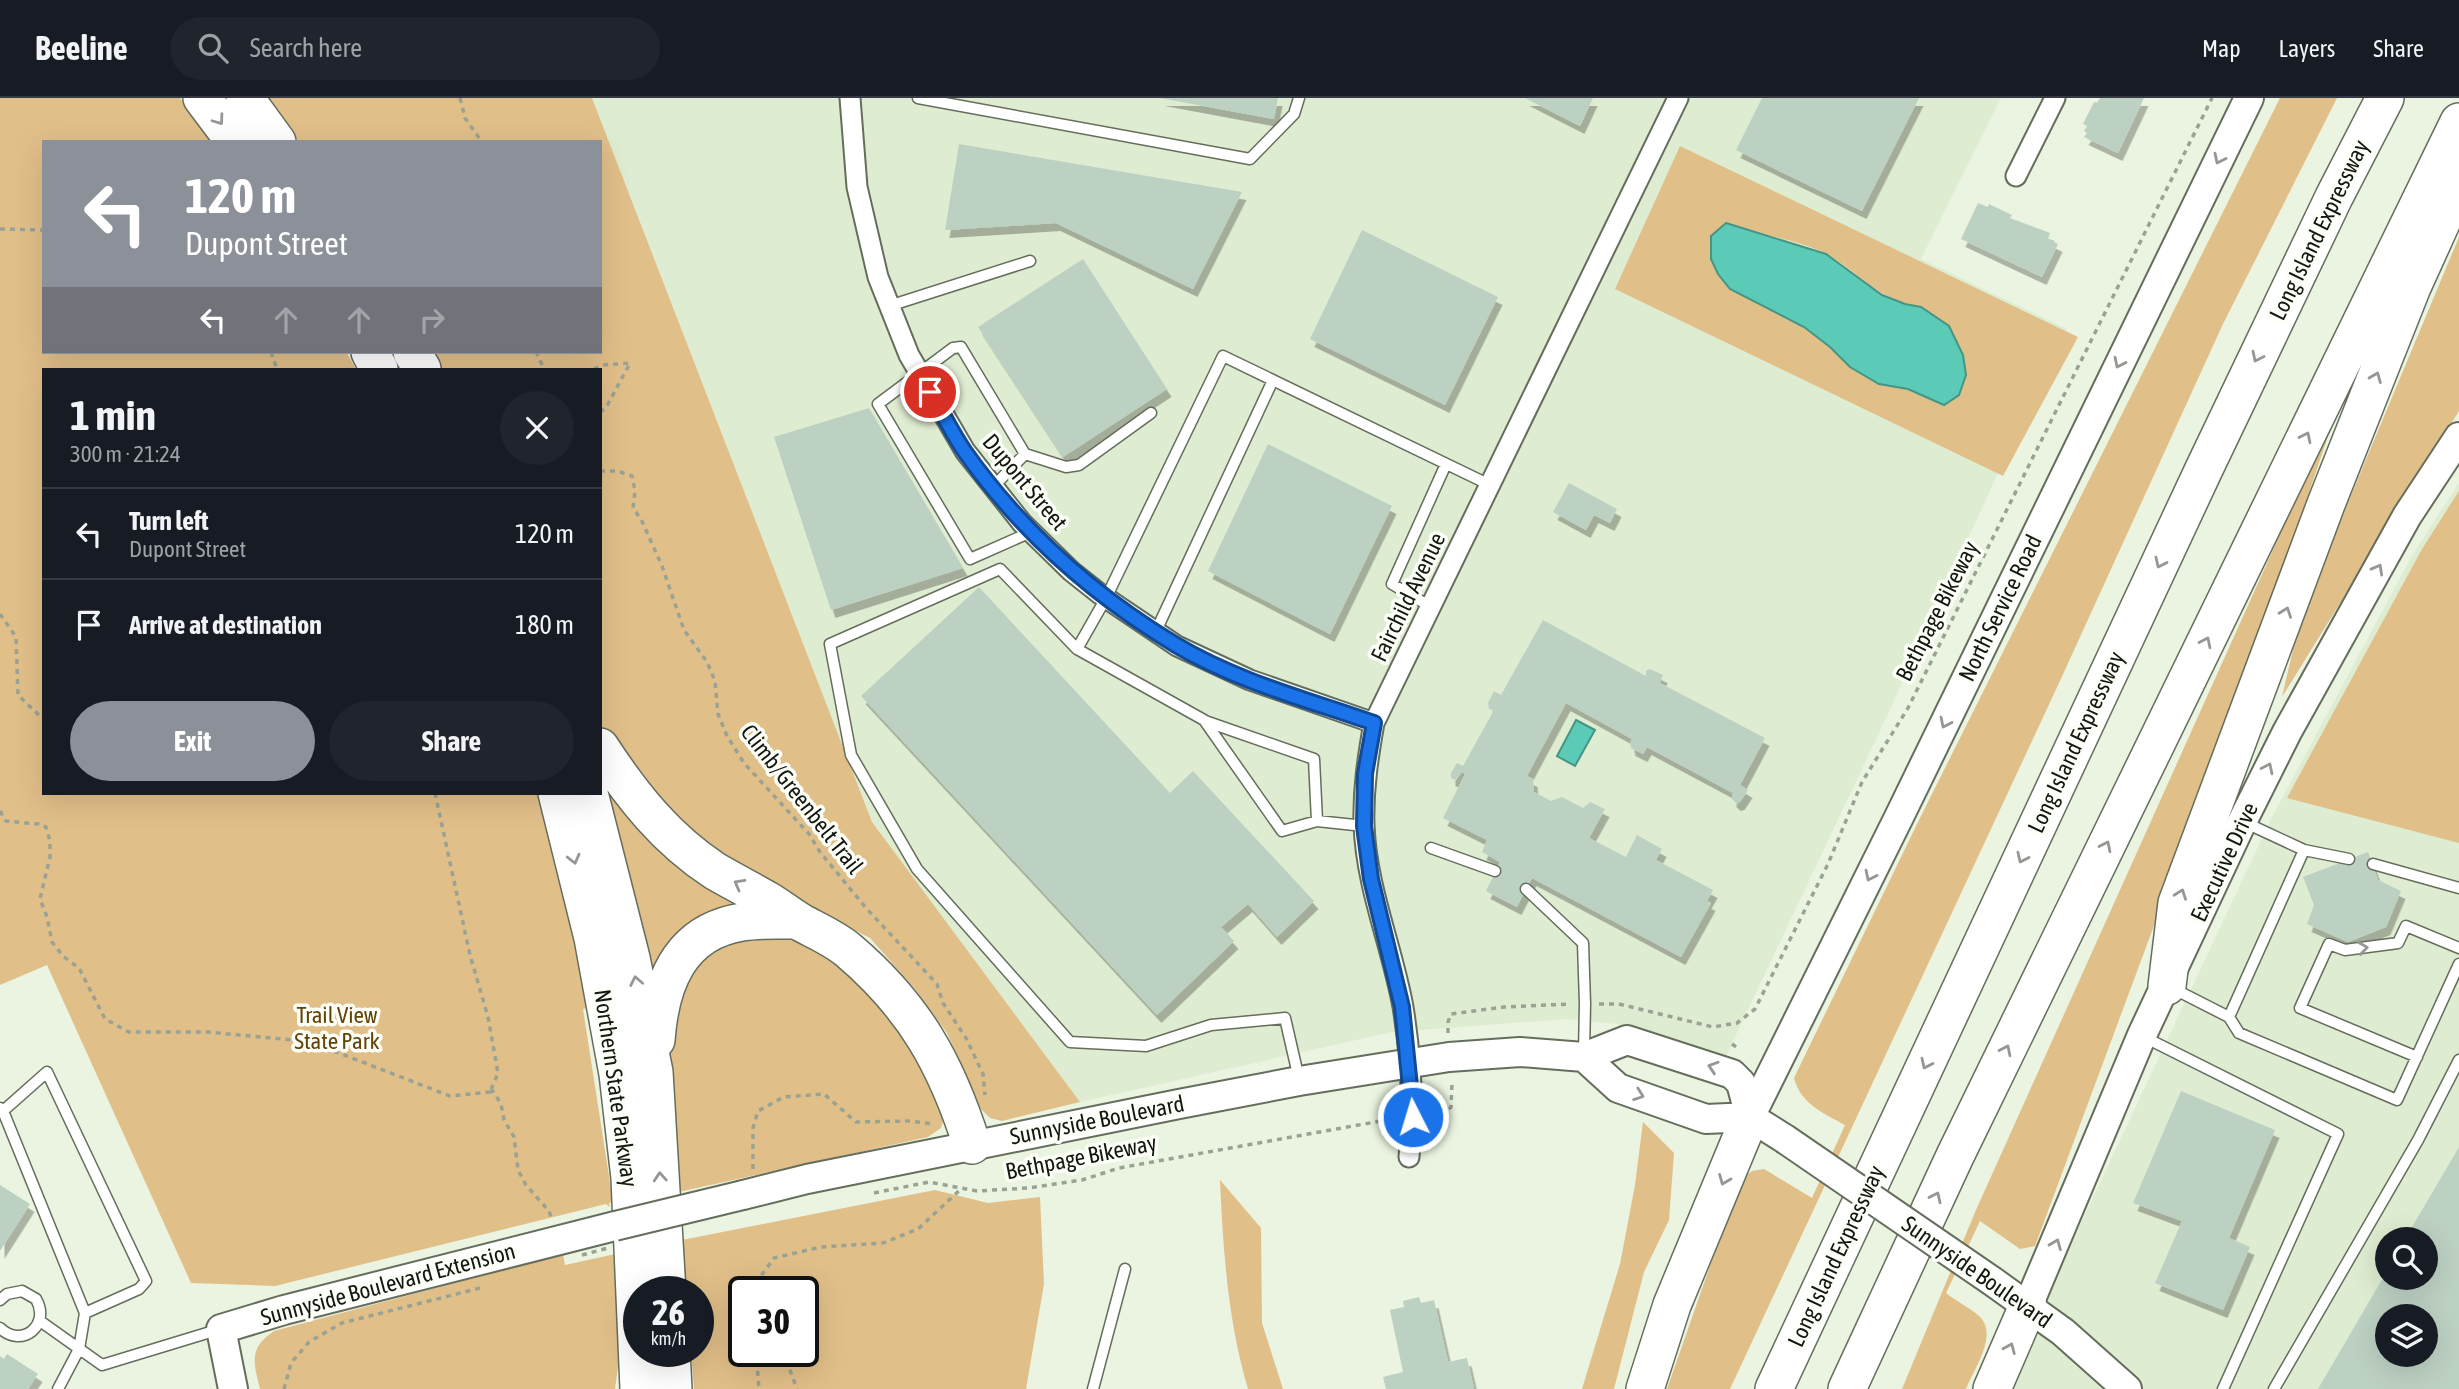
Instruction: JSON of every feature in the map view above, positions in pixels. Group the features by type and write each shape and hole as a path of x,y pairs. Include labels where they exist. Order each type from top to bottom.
{"highway":[{"path":"202,98 234,140"},
{"path":"245,98 276,140"},
{"name":"Long Island Expressway","path":"1774,1389 2204,468 2334,197 2385,98"},
{"path":"1847,1389 1955,1156 2459,122"},
{"path":"2167,986 2177,903 2326,504 2412,288 2459,183"},
{"path":"602,750 635,798 667,834 717,872 846,948 892,990 936,1055 963,1116 972,1145"},
{"name":"Northern State Parkway","path":"557,795 593,938 618,1074 630,1178 639,1389"},
{"name":"Northern State Parkway","path":"590,795 632,958 654,1072 666,1276"},
{"path":"654,1072 658,1011 675,965 688,950 701,938 740,922 797,920"},
{"path":"1645,1389 1672,1305 1750,1116"},
{"path":"1876,1389 1888,1303"},
{"path":"1992,1389 2028,1307"},
{"path":"672,1367 673,1389"}],"main road":[{"name":"North Service Road","path":"1750,1116 1900,815 2249,98"},
{"name":"Executive Drive","path":"2028,1307 2142,1035 2242,822 2287,732 2407,516 2459,436"},
{"name":"Sunnyside Boulevard","path":"615,1226 748,1186 807,1179 1299,1081 1449,1057 1520,1052 1584,1057 1627,1040 1732,1074 1741,1083 1750,1116 2063,1332 2127,1389"},
{"path":"1584,1057 1618,1087 1706,1119 1750,1116"},
{"name":"Sunnyside Boulevard Extension","path":"221,1329 284,1310 615,1226"},
{"path":"221,1329 233,1389"}],"street":[{"name":"Dupont Street","path":"850,98 857,187 878,277 909,355 965,451 993,487 1031,532 1072,571 1106,598 1177,646 1250,680 1374,723"},
{"name":"Fairchild Avenue","path":"1409,1157 1413,1117 1402,1007 1371,879 1364,826 1365,774 1374,723 1678,98"},
{"path":"2016,176 2055,98"}],"lane":[{"path":"918,98 1250,159 1294,114 1298,98"},
{"path":"889,306 1030,261"},
{"path":"1031,532 970,559 878,404 953,348 961,347 1025,454 1066,467 1079,465 1151,413"},
{"path":"1077,649 1106,598 1223,356 1490,485"},
{"path":"1156,631 1273,380"},
{"path":"993,487 1025,454"},
{"path":"1431,607 1392,584 1447,464"},
{"path":"1299,1081 1285,1018 1211,1025 1146,1046 1070,1042 917,869 851,755 830,644 1000,569 1077,649 1204,720 1314,759 1317,821"},
{"path":"1204,720 1282,831 1317,821 1364,826"},
{"path":"2242,822 2304,850 2348,859"},
{"path":"1432,848 1495,871"},
{"path":"2229,1017 2304,850"},
{"path":"2372,864 2459,888"},
{"path":"1526,889 1583,943 1584,1057"},
{"path":"2417,1057 2300,1008 2329,944 2345,950 2398,943 2406,926 2459,948"},
{"path":"2167,986 2229,1017 2239,1033 2398,1100 2459,964"},
{"path":"2142,1035 2338,1134 2223,1389"},
{"path":"2274,1389 2418,1140 2459,1060"},
{"path":"58,1389 79,1349 85,1313 2,1109 47,1072 146,1281 139,1289 85,1313"},
{"path":"1093,1389 1125,1269"},
{"path":"0,1300 14,1291 30,1294 40,1306 40,1321 32,1332 18,1337 0,1328"},
{"path":"40,1321 102,1365 221,1329"}],"path":[{"path":"460,98 465,118 481,140"},
{"name":"Bethpage Bikeway","path":"1619,1004 1713,1027 1737,1023 1755,1009 1763,998 1828,864 1862,782 1908,708 2211,98"},
{"path":"0,229 42,230"},
{"path":"596,368 630,363 602,412"},
{"name":"Climb/Greenbelt Trail","path":"602,471 617,471 632,476 635,491 633,508 641,519 662,566 684,630 707,662 715,681 718,714 727,736 744,762 809,834 820,852 866,908 937,984 943,1003 966,1038 983,1074 986,1093 982,1101"},
{"path":"0,614 16,637 18,695 42,718"},
{"path":"435,795 470,955 488,1017 498,1073 490,1092"},
{"path":"0,811 6,821 46,827 50,841 50,857 40,899 52,942 63,956 79,968 105,1019 128,1032 207,1032 293,1040 339,1053 450,1096 493,1091 514,1137 518,1171 526,1185 549,1211 553,1227"},
{"path":"1448,1022 1451,1014 1559,1004"},
{"path":"1434,1115 1448,1112 1452,1090"},
{"path":"748,1186 753,1128 758,1111 784,1097 824,1094 856,1122 908,1121 940,1124"},
{"name":"Bethpage Bikeway","path":"866,1194 929,1182 998,1191 1082,1180 1119,1168 1379,1120"},
{"path":"761,1276 774,1258 821,1247 883,1243 918,1229 962,1188"},
{"path":"573,1258 582,1255"},
{"path":"285,1389 291,1363 309,1342 342,1323 487,1286"},
{"path":"757,1367 759,1389"},
{"path":"789,1367 797,1389"}],"shaded area":[{"path":"592,98 2001,98 1921,259 2067,329 1726,1056 1636,1026 1567,1019 1392,1032 1080,1102 872,822"},
{"path":"2459,483 2459,1389 2001,1389 2036,1304 2074,1238 2273,815 2413,554"}],"green space":[{"name":"Trail View State Park","path":"0,98 180,98 211,140 42,140 42,354 347,354 355,368 42,368 42,795 538,795 573,915 587,1008 583,1009 613,1202 609,1203 610,1207 606,1204 275,1286 191,1283 47,965 0,985"},
{"path":"267,98 592,98 872,822 1080,1102 1002,1121 990,1118 981,1109 947,1033 915,989 870,938 694,848 612,748 602,730 602,368 440,368 433,354 602,354 602,140 298,140"},
{"path":"2280,98 2337,98 2223,324 1730,1389 1667,1389 1740,1180 1752,1171 1764,1169 1812,1198 1845,1125 1807,1101 1794,1078 1919,820"},
{"path":"1680,146 2078,337 2003,476 1615,289","holes":["1726,223 1815,249 1839,262 1892,299 1921,307 1963,355 1966,375 1959,395 1944,405 1908,389 1879,384 1850,367 1804,327 1730,289"]},
{"path":"2459,237 2459,411 2282,697 2301,615"},
{"path":"2340,401 2246,678 2035,1246 2020,1249 1980,1221 1946,1293 1985,1323 1986,1342 1979,1362 1966,1389 1902,1389 1976,1210"},
{"path":"2459,491 2459,843 2287,798 2422,549"},
{"path":"607,774 749,908 654,973 649,966 602,795 602,784"},
{"path":"764,927 809,942 852,970 907,1030 945,1116 941,1128 928,1137 674,1193 673,1079 665,1015 680,967"},
{"path":"1643,1122 1674,1153 1669,1220 1644,1272 1614,1389 1582,1389 1620,1264 1635,1185"},
{"path":"1220,1180 1261,1228 1262,1323 1283,1389 1248,1389 1231,1312"},
{"path":"935,1190 988,1203 1040,1197 1044,1284 1026,1389 694,1389 692,1367 714,1367 714,1276 685,1276 682,1240"},
{"path":"563,1254 565,1265 615,1254 623,1329 615,1389 260,1389 255,1356 260,1343 274,1331"}],"water":[{"path":"1726,223 1826,254 1882,295 1921,307 1949,326 1963,355 1966,375 1959,395 1944,405 1908,389 1879,384 1850,367 1804,327 1730,289 1718,274 1711,259 1711,236"},
{"path":"1576,720 1595,730 1575,766 1557,756"}],"building":[{"path":"1160,98 1278,98 1274,119"},
{"path":"1525,98 1593,98 1580,126"},
{"path":"1762,98 1919,98 1862,211 1736,150"},
{"path":"2100,98 2144,98 2118,153 2084,137 2087,126 2083,124 2094,102 2097,103"},
{"path":"959,144 1242,192 1193,289 1056,223 945,230"},
{"path":"1978,203 1988,207 1989,204 2012,215 2010,218 2050,233 2048,239 2058,244 2042,277 1961,239"},
{"path":"1362,230 1498,297 1445,405 1310,339"},
{"path":"1083,259 1167,389 1063,457 978,327"},
{"path":"869,408 963,568 831,610 774,437"},
{"path":"1268,444 1392,506 1330,634 1208,571"},
{"path":"1569,483 1617,509 1610,523 1594,515 1586,530 1553,512"},
{"path":"979,587 1170,793 1193,771 1314,901 1277,937 1248,904 1221,927 1234,941 1157,1015 861,696"},
{"path":"1543,620 1646,676 1646,671 1650,669 1663,675 1660,683 1765,738 1740,785 1748,790 1740,802 1736,803 1732,799 1733,793 1647,747 1643,754 1631,748 1632,739 1566,703 1527,776 1533,779 1534,792 1551,801 1562,797 1583,808 1590,802 1605,809 1589,838 1626,857 1637,835 1662,849 1656,860 1713,890 1707,901 1711,903 1681,957 1532,878 1517,907 1486,891 1500,862 1482,852 1487,840 1443,818 1465,774 1462,772 1455,780 1451,778 1451,773 1457,763 1463,766 1494,710 1489,709 1488,703 1494,691 1501,695"},
{"path":"2368,852 2378,880 2401,891 2386,927 2348,942 2307,924 2314,905 2303,877"},
{"path":"2181,1091 2275,1130 2229,1238 2250,1247 2223,1310 2155,1283 2182,1221 2133,1203"},
{"path":"2459,1147 2459,1389 2318,1389 2376,1290 2438,1290 2438,1227 2412,1227"},
{"path":"0,1185 30,1204 0,1251"},
{"path":"1419,1297 1421,1303 1434,1300 1448,1362 1467,1358 1474,1389 1386,1389 1383,1377 1403,1372 1390,1310 1404,1307 1403,1301"},
{"path":"7,1354 38,1374 28,1389 0,1389 0,1356 4,1359"}],"route":[{"path":"930,392 965,451 1022,523 1100,594 1177,646 1250,680 1374,723 1365,774 1364,826 1371,879 1402,1007 1413,1117"}]}
